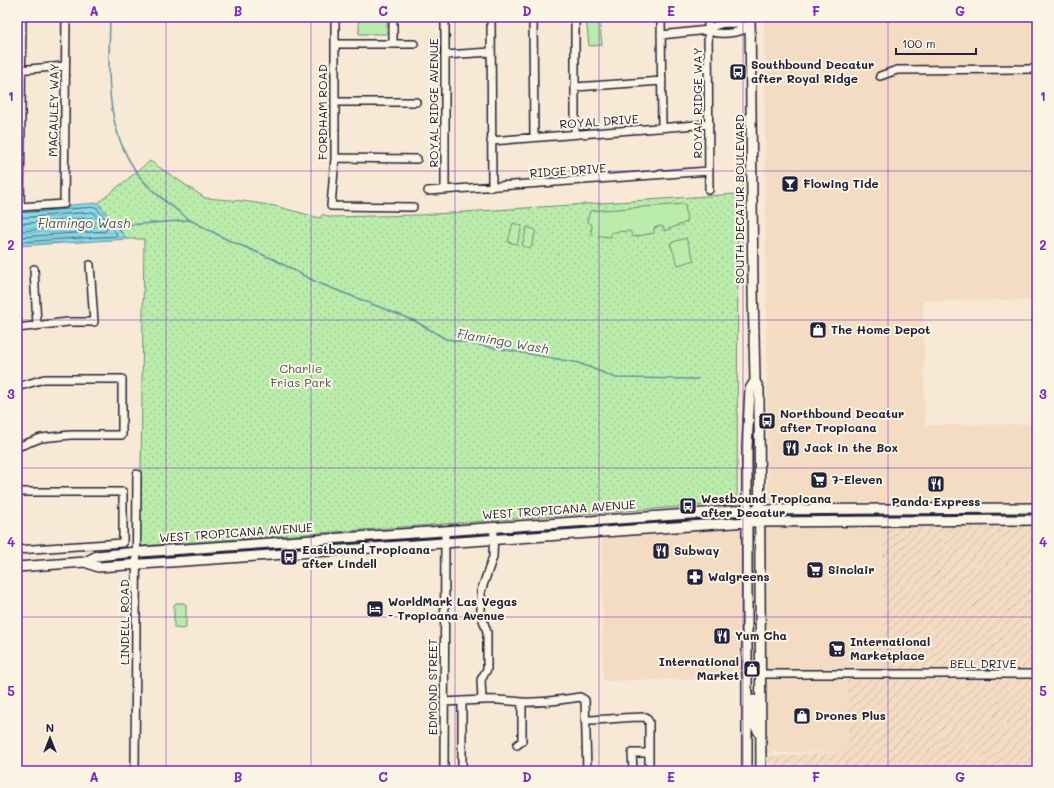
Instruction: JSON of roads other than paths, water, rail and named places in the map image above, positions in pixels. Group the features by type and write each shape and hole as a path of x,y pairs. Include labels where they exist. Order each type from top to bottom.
{"main road":[{"name":"SOUTH DECATUR BOULEVARD","path":"750,17 752,290 755,381 759,389 761,509 761,771"},
{"name":"SOUTH DECATUR BOULEVARD","path":"747,771 747,448 750,389 755,381"},
{"name":"WEST TROPICANA AVENUE","path":"17,567 85,562 97,556 570,521 761,509 1037,508"},
{"path":"839,520 853,515 891,514 898,509"},
{"name":"WEST TROPICANA AVENUE","path":"85,562 98,567 136,565 747,522 839,520 1037,520"},
{"path":"570,521 571,534"},
{"path":"358,537 358,549"},
{"path":"253,544 254,556"},
{"path":"244,545 245,557"},
{"path":"747,628 751,638 754,667 762,674"},
{"path":"748,673 753,682 754,724 761,735"}],"street":[{"path":"22,17 20,70 65,66"},
{"name":"MACAULEY WAY","path":"20,70 20,207 64,204 66,17"},
{"name":"FORDHAM ROAD","path":"334,17 335,102 331,206 413,206"},
{"path":"392,17 393,44"},
{"name":"ROYAL RIDGE AVENUE","path":"445,17 445,190"},
{"path":"491,17 492,187"},
{"path":"533,17 534,138"},
{"path":"575,17 575,134"},
{"path":"661,17 662,128"},
{"name":"ROYAL RIDGE WAY","path":"708,17 709,190"},
{"path":"661,35 708,30 714,25 738,23 750,28"},
{"path":"335,44 414,44"},
{"path":"445,56 491,52"},
{"path":"880,76 897,70 1037,69"},
{"path":"575,87 662,81"},
{"path":"335,102 416,102"},
{"name":"ROYAL DRIVE","path":"491,141 709,124"},
{"path":"334,158 417,159"},
{"name":"RIDGE DRIVE","path":"428,191 709,172"},
{"path":"17,328 68,322 94,322 90,265"},
{"path":"34,269 37,325"},
{"path":"17,387 44,379 122,379 122,435 63,435 41,438 17,447"},
{"name":"LINDELL ROAD","path":"135,771 136,474"},
{"path":"17,492 123,492 123,543 17,550"},
{"path":"482,700 481,680 487,669 487,632 481,614 481,591 493,557 494,527"},
{"name":"EDMOND STREET","path":"444,771 445,530"},
{"name":"BELL DRIVE","path":"762,674 1037,674"},
{"path":"444,702 499,699 522,702 556,701 580,697 585,700 587,771"},
{"path":"462,701 462,771"},
{"path":"517,745 522,741 522,702"},
{"path":"586,720 612,720 622,717 646,718 649,722 649,771"},
{"path":"632,771 632,753 649,753"}],"water":[{"name":"Flamingo Wash","path":"98,203 127,239 17,246 17,209"}],"waterway":[{"path":"110,17 109,80 114,121 120,141 129,160 146,184 190,220"},
{"name":"Flamingo Wash","path":"115,226 190,220 228,240 273,259 316,282 415,321 446,339 579,363 616,378 698,379"}],"place":[{"name":"Southbound Decatur after Royal Ridge","path":"738,72"},
{"name":"Flowing Tide","path":"790,184"},
{"name":"The Home Depot","path":"818,330"},
{"name":"Northbound Decatur after Tropicana","path":"767,421"},
{"name":"Jack in the Box","path":"791,448"},
{"name":"7-Eleven","path":"819,480"},
{"name":"Panda Express","path":"936,484"},
{"name":"Westbound Tropicana after Decatur","path":"688,506"},
{"name":"Subway","path":"661,551"},
{"name":"Eastbound Tropicana after Lindell","path":"289,557"},
{"name":"Sinclair","path":"815,570"},
{"name":"Walgreens","path":"695,577"},
{"name":"WorldMark Las Vegas - Tropicana Avenue","path":"375,609"},
{"name":"Yum Cha","path":"722,636"},
{"name":"International Marketplace","path":"837,649"},
{"name":"International Market","path":"752,669"},
{"name":"Drones Plus","path":"802,716"}],"park label":[{"name":"Charlie Frias Park","path":"301,376"}]}
